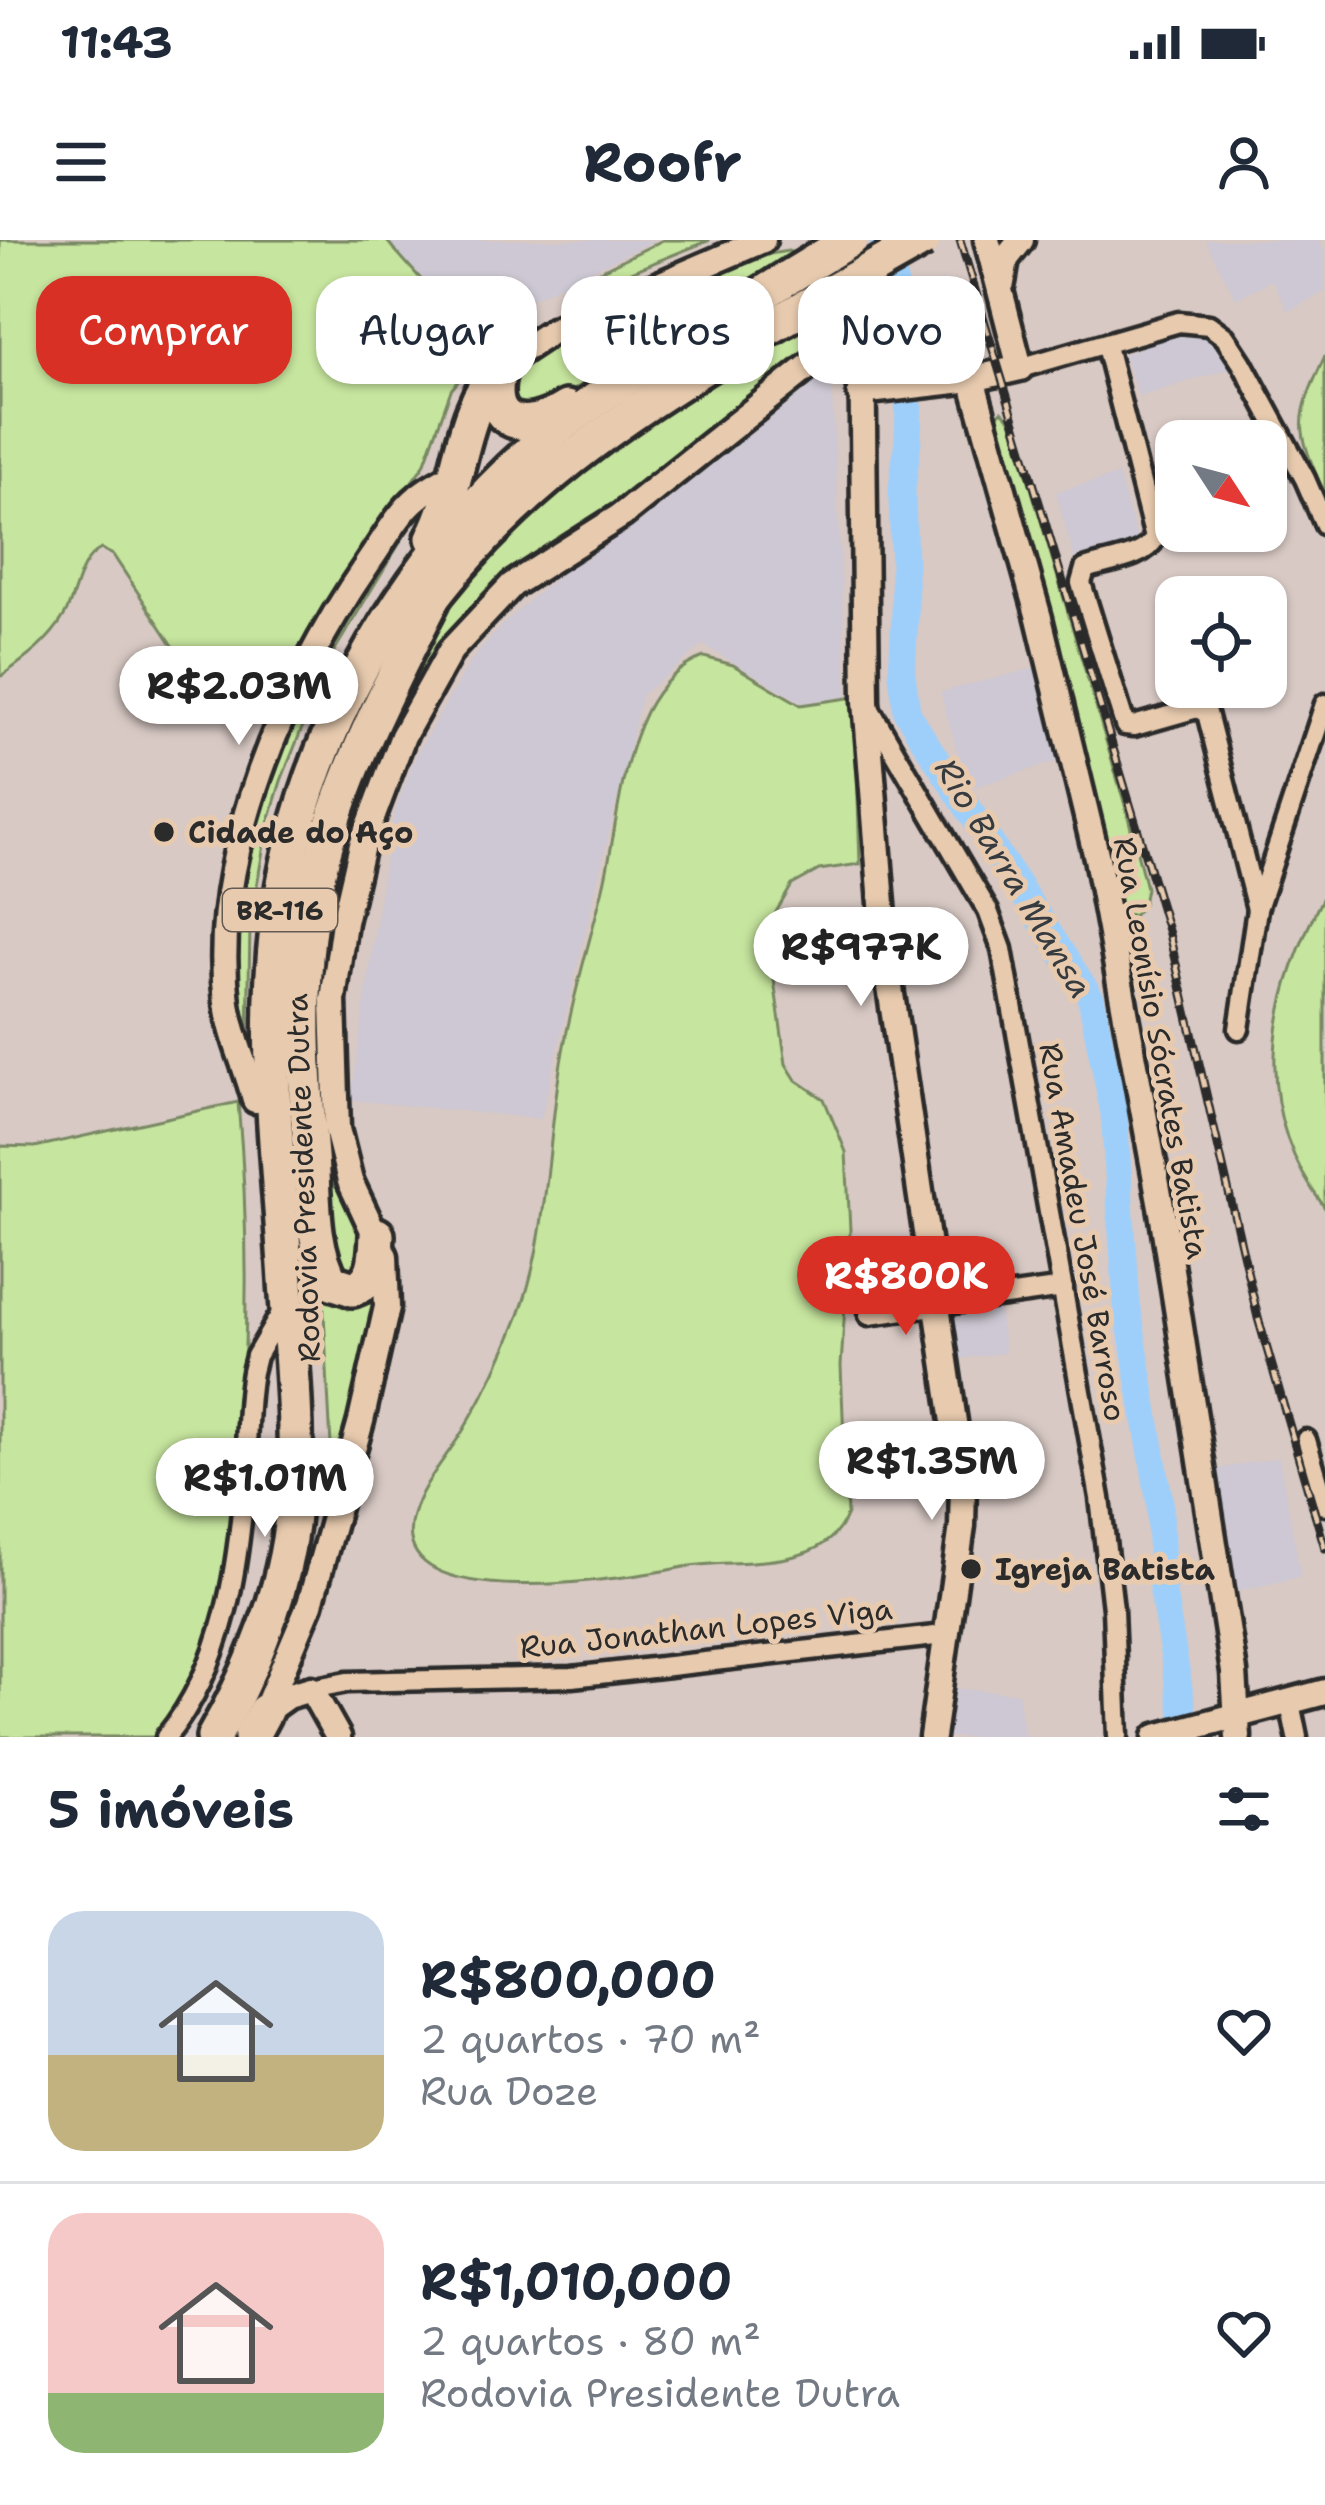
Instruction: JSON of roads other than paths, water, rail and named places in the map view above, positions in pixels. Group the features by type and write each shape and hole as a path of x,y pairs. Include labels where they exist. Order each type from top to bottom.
{"highway":[{"name":"Rodovia Presidente Dutra","path":"237,1737 288,1625 309,1549 314,1509 311,1359 293,1078 295,947 304,885 356,728 377,684 439,589 522,498 591,440 795,293 850,240"},
{"name":"Rodovia Presidente Dutra","path":"214,1737 254,1658 276,1596 291,1526 294,1462 287,1304 272,1120 277,928 295,831 338,716 373,650 442,544 557,430 795,293 923,240"},
{"path":"495,384 501,412 520,424 545,422 756,285 795,293"},
{"name":"BR-116","path":"309,790 328,712 363,644 434,536 452,495 470,413 489,384"},
{"name":"BR-116","path":"377,1235 374,1266 364,1283 353,1289 332,1282 323,1265 317,1233 310,1141 304,1046 307,940 319,871 365,738 439,589"},
{"path":"255,1100 266,1175 281,1204"}],"main road":[{"path":"537,341 763,240"},
{"path":"831,240 851,276"},
{"path":"987,240 1006,309"},
{"path":"985,376 1020,368 1002,286 1005,263 1021,240"},
{"path":"258,1724 310,1604 382,1334 388,1272 377,1235 350,1181 337,1130 333,1000 344,922 366,830 420,700 464,634 512,585 622,515 798,375"},
{"path":"872,384 866,701 895,1044 963,1483 962,1526 932,1737"},
{"path":"873,391 929,384"},
{"name":"Rua Leonísio Sócrates Batista","path":"973,384 1040,618 1097,858 1162,1212 1230,1725"},
{"path":"255,1100 231,1023 226,980 229,898 254,790 307,667 355,583 416,498 457,472"},
{"path":"311,1689 338,1737"},
{"name":"Rua Jonathan Lopes Viga","path":"258,1724 287,1696 311,1689"},
{"path":"1156,1737 1230,1725 1325,1692"}],"street":[{"path":"1020,368 1179,322 1200,322 1217,330 1242,363 1306,479 1325,525"},
{"path":"1106,346 1155,538 1143,551 1084,569 1081,583 1124,725 1197,708 1207,713 1257,909"},
{"name":"Rua Amadeu José Barroso","path":"866,701 988,911 1002,949 1100,1498 1113,1609 1118,1737"},
{"path":"1239,1029 1257,909 1325,704"},
{"path":"1246,865 1272,866"},
{"path":"868,1315 1063,1288"},
{"path":"166,1737 202,1681 219,1632 238,1539 252,1372 256,1356 287,1304"},
{"path":"1306,1440 1325,1505"},
{"name":"Rua Jonathan Lopes Viga","path":"311,1689 347,1682 572,1677 944,1635"},
{"path":"1290,1703 1297,1737"}],"waterway":[{"name":"Rio Barra Mansa","path":"883,240 910,341 902,489 902,674 907,712 1091,998 1114,1113 1127,1304 1160,1503 1162,1587 1184,1717 1192,1737"}],"railway":[{"path":"960,240 1169,934 1258,1318 1325,1548"}],"place":[{"name":"Cidade do Aço","path":"164,832"},
{"name":"Igreja Batista","path":"971,1569"}]}
